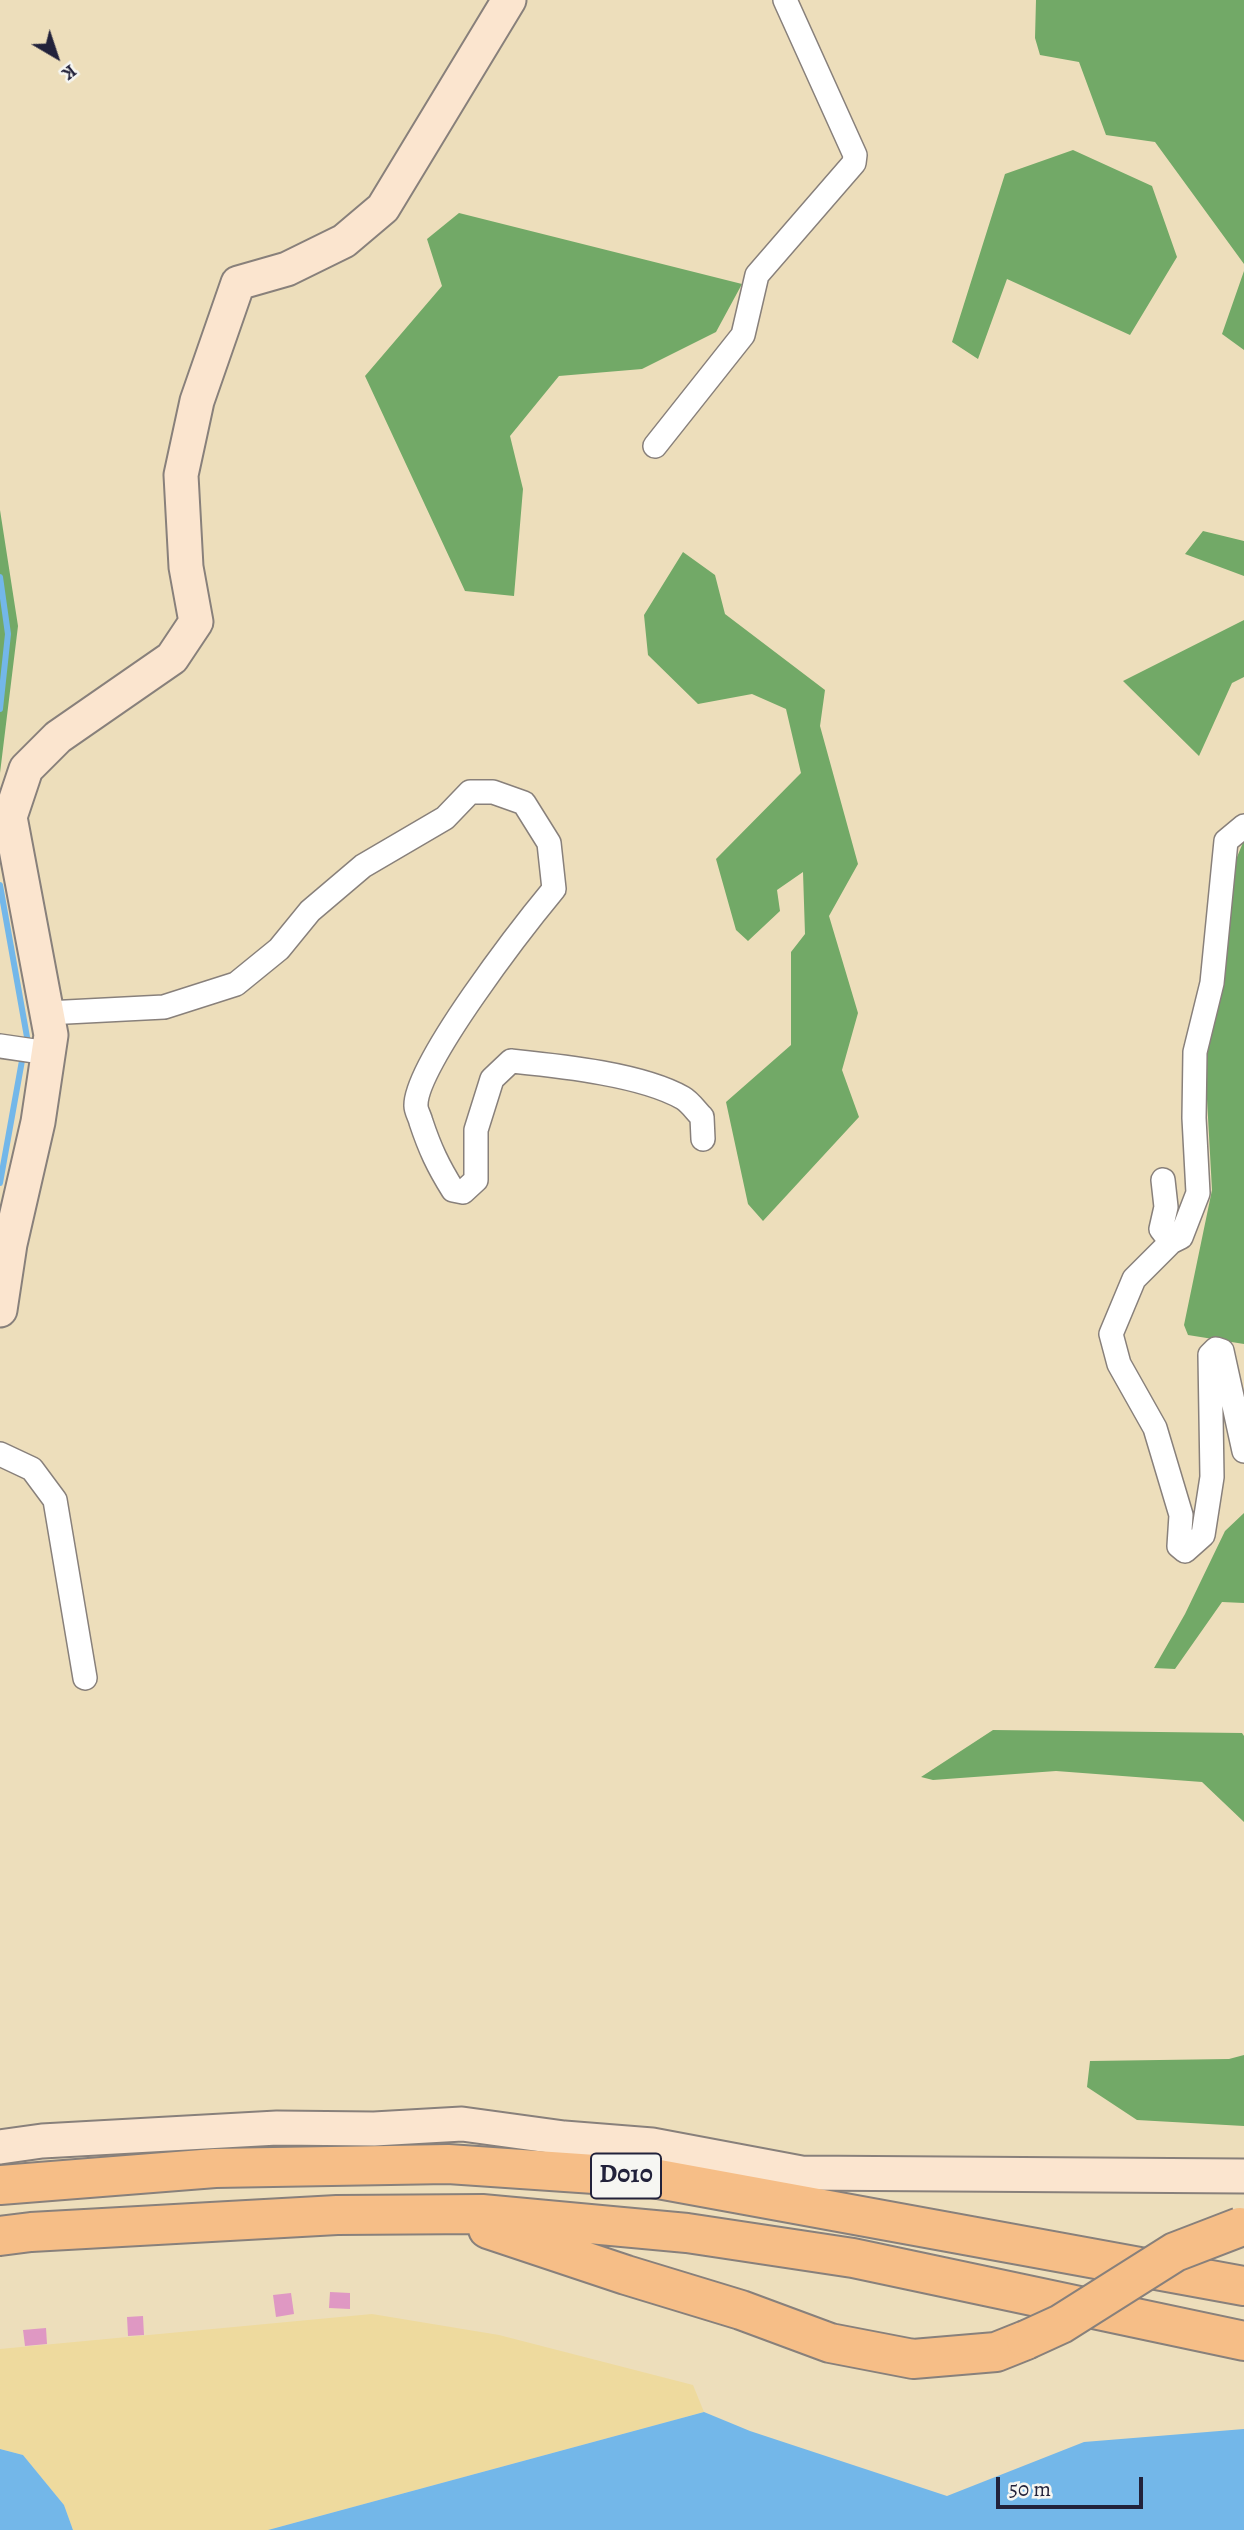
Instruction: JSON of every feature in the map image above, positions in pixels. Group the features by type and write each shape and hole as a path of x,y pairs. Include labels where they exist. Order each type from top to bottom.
{"highway":[{"name":"D010","path":"0,2186 215,2168 448,2164 653,2178 1244,2286"},
{"name":"D010","path":"0,2236 44,2231 337,2215 482,2214 687,2233 853,2258 1244,2341"},
{"path":"447,2215 600,2267 741,2310 830,2343 912,2360 996,2351 1026,2340 1061,2324 1175,2252 1242,2226"}],"street":[{"path":"0,1310 10,1244 38,1122 51,1035 10,817 26,769 58,737 172,658 196,622 186,566 181,475 197,401 239,283 287,269 344,242 383,208 509,0"},
{"path":"655,446 743,335 757,275 854,163 855,155 785,0"},
{"path":"47,1013 164,1007 236,984 279,949 310,911 363,866 445,818 470,792 493,793 524,803 549,843 554,889 453,1027 422,1083 416,1106 433,1158 453,1190 463,1192 475,1180 475,1130 492,1079 511,1061 558,1066 650,1084 685,1099 702,1117 703,1139"},
{"path":"1244,827 1226,841 1212,983 1195,1052 1194,1118 1198,1193 1181,1237 1171,1242 1134,1279 1111,1334 1119,1364 1155,1428 1181,1515 1179,1546 1185,1551 1203,1535 1212,1477 1210,1355 1216,1349 1222,1351 1244,1451"},
{"path":"0,1046 48,1053"},
{"path":"1163,1180 1166,1208 1161,1229 1171,1242"},
{"path":"0,1454 32,1469 55,1500 85,1678"},
{"path":"0,2147 42,2141 277,2128 374,2129 462,2124 564,2138 652,2145 801,2174 1244,2176"}],"green space":[{"path":"1036,0 1244,0 1244,264 1155,142 1106,135 1079,62 1040,55 1035,38"},
{"path":"1073,150 1152,186 1177,257 1130,335 1007,279 978,359 952,342 1005,174"},
{"path":"459,213 742,284 716,332 642,369 559,376 510,436 523,489 514,596 465,591 365,376 442,286 427,239"},
{"path":"1244,271 1244,350 1222,334"},
{"path":"0,510 18,626 0,773"},
{"path":"1203,531 1244,541 1244,576 1185,554"},
{"path":"683,552 715,575 725,614 825,690 820,726 858,864 829,916 858,1013 842,1070 859,1117 763,1221 748,1204 726,1102 791,1045 791,952 805,934 803,872 777,890 780,911 748,941 736,930 716,859 801,773 786,709 752,694 698,704 648,655 644,615"},
{"path":"1244,620 1244,677 1232,683 1199,756 1123,681"},
{"path":"1244,840 1244,1344 1188,1335 1184,1325 1212,1190 1205,1063 1217,1002 1235,862"},
{"path":"1244,1513 1244,1603 1222,1602 1175,1669 1154,1668 1185,1614 1225,1531"},
{"path":"993,1730 1242,1733 1244,1822 1202,1782 1056,1771 933,1780 921,1777"},
{"path":"1244,2055 1244,2126 1137,2120 1087,2087 1090,2061 1229,2059"}],"sand":[{"path":"372,2314 499,2335 693,2385 704,2412 268,2530 73,2530 64,2505 23,2455 0,2449 0,2349"}],"water":[{"path":"704,2412 750,2431 947,2496 1084,2442 1244,2429 1244,2530 268,2530"},
{"path":"0,2449 23,2455 64,2505 73,2530 0,2530"}],"building":[{"path":"330,2292 350,2293 350,2309 329,2308"},
{"path":"291,2293 294,2314 276,2317 273,2295"},
{"path":"143,2316 144,2335 128,2336 127,2317"},
{"path":"46,2328 47,2344 25,2346 23,2330"}],"waterway":[{"path":"0,577 8,634 0,709"},
{"path":"0,885 27,1037 26,1045"},
{"path":"0,1183 23,1055"}]}
